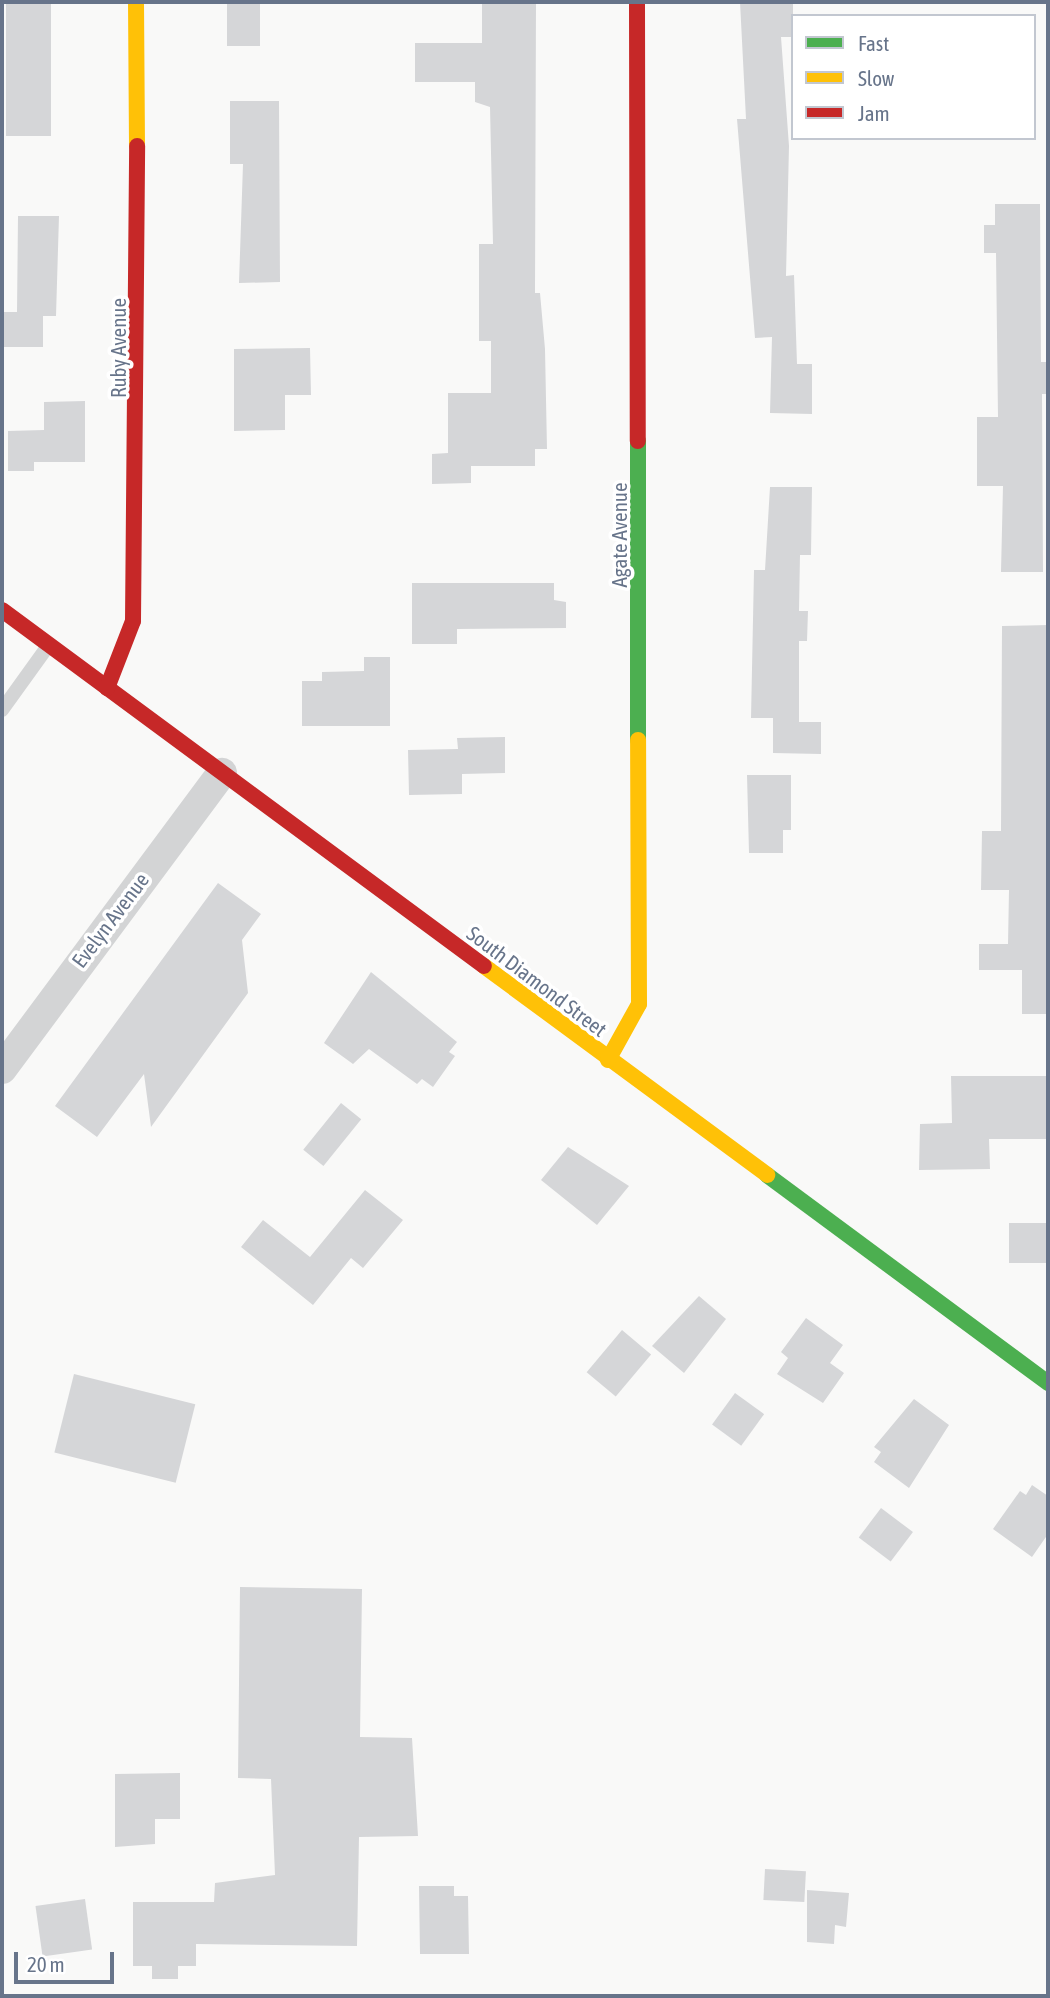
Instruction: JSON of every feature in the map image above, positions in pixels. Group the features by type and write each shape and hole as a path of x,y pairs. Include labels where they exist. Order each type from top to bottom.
{"street":[{"name":"Ruby Avenue","path":"107,688 133,621 139,444 136,2"},
{"name":"Agate Avenue","path":"608,1060 639,1004 637,2"},
{"name":"South Diamond Street","path":"2,610 1048,1383"},
{"name":"Evelyn Avenue","path":"2,1069 222,773"}],"lane":[{"path":"2,710 48,644"}],"building":[{"path":"6,2 51,2 51,136 6,136"},
{"path":"227,2 260,2 260,46 227,46"},
{"path":"482,2 536,2 535,293 540,293 545,349 547,449 535,449 535,466 471,466 471,483 432,484 432,454 448,453 448,393 491,393 491,341 479,341 479,244 493,244 490,107 475,102 475,82 415,82 415,43 482,43"},
{"path":"740,2 793,2 791,37 781,37 789,146 786,276 794,275 797,364 812,364 812,414 770,413 772,337 755,338 737,119 746,119"},
{"path":"230,101 279,101 280,282 239,283 243,164 230,164"},
{"path":"995,204 1040,204 1041,362 1048,362 1048,394 1042,394 1043,572 1001,572 1003,486 977,486 977,417 998,417 996,253 984,253 984,225 995,225"},
{"path":"18,216 59,216 56,316 43,316 43,347 4,347 4,312 17,312"},
{"path":"310,348 311,395 285,395 285,430 234,431 234,349"},
{"path":"85,401 85,462 34,462 34,471 8,471 8,431 44,430 44,402"},
{"path":"770,487 812,487 811,555 800,555 799,611 808,611 807,641 799,641 799,722 821,722 821,754 773,753 773,718 751,718 754,570 765,570"},
{"path":"412,583 554,583 554,600 566,602 566,628 457,629 457,644 412,644"},
{"path":"1048,625 1048,1014 1022,1014 1022,970 979,970 979,944 1008,944 1009,890 981,890 982,831 1001,831 1002,626"},
{"path":"364,657 390,657 390,726 302,726 302,681 322,681 322,672 364,671"},
{"path":"505,737 505,773 462,774 462,794 409,795 408,750 458,749 457,738"},
{"path":"747,775 791,775 791,830 783,830 783,853 749,853"},
{"path":"218,883 261,914 242,940 248,993 151,1127 144,1074 97,1137 55,1106"},
{"path":"371,972 457,1042 449,1052 455,1056 433,1087 422,1079 417,1084 369,1049 353,1064 324,1043"},
{"path":"951,1076 1048,1076 1048,1139 989,1139 990,1169 919,1170 920,1124 952,1123"},
{"path":"341,1103 361,1119 323,1166 303,1150"},
{"path":"568,1147 629,1186 597,1225 541,1180"},
{"path":"365,1190 403,1220 363,1268 351,1258 313,1305 241,1247 263,1220 310,1257"},
{"path":"1009,1223 1048,1223 1048,1263 1009,1263"},
{"path":"699,1296 726,1319 684,1373 652,1346"},
{"path":"806,1318 843,1345 830,1363 844,1373 823,1403 777,1374 788,1358 781,1352"},
{"path":"622,1330 651,1354 616,1397 587,1372"},
{"path":"74,1374 195,1404 176,1483 54,1453"},
{"path":"735,1393 764,1414 741,1446 712,1425"},
{"path":"914,1399 949,1425 909,1488 874,1462 881,1452 874,1447"},
{"path":"1032,1485 1048,1496 1048,1534 1032,1557 993,1529 1020,1491 1026,1495"},
{"path":"881,1508 913,1532 891,1562 859,1538"},
{"path":"240,1587 362,1589 360,1737 412,1738 418,1836 359,1837 357,1946 196,1944 196,1966 178,1966 178,1979 152,1979 152,1966 133,1966 133,1902 214,1902 215,1883 275,1875 271,1779 238,1778"},
{"path":"180,1773 180,1819 155,1819 155,1844 115,1847 115,1774"},
{"path":"765,1869 806,1871 804,1902 763,1900"},
{"path":"419,1886 454,1886 454,1896 468,1896 469,1954 420,1954"},
{"path":"807,1890 849,1893 846,1927 835,1925 834,1944 807,1942"},
{"path":"85,1899 92,1950 43,1956 35,1906"}],"traffic: fast":[{"path":"638,441 638,740"},
{"path":"767,1175 1048,1383"}],"traffic: slow":[{"path":"136,2 137,146"},
{"path":"608,1060 639,1004 638,740"},
{"path":"484,966 767,1175"}],"traffic: jam":[{"path":"637,2 638,441"},
{"path":"107,688 133,621 137,146"},
{"path":"2,610 484,966"}]}
